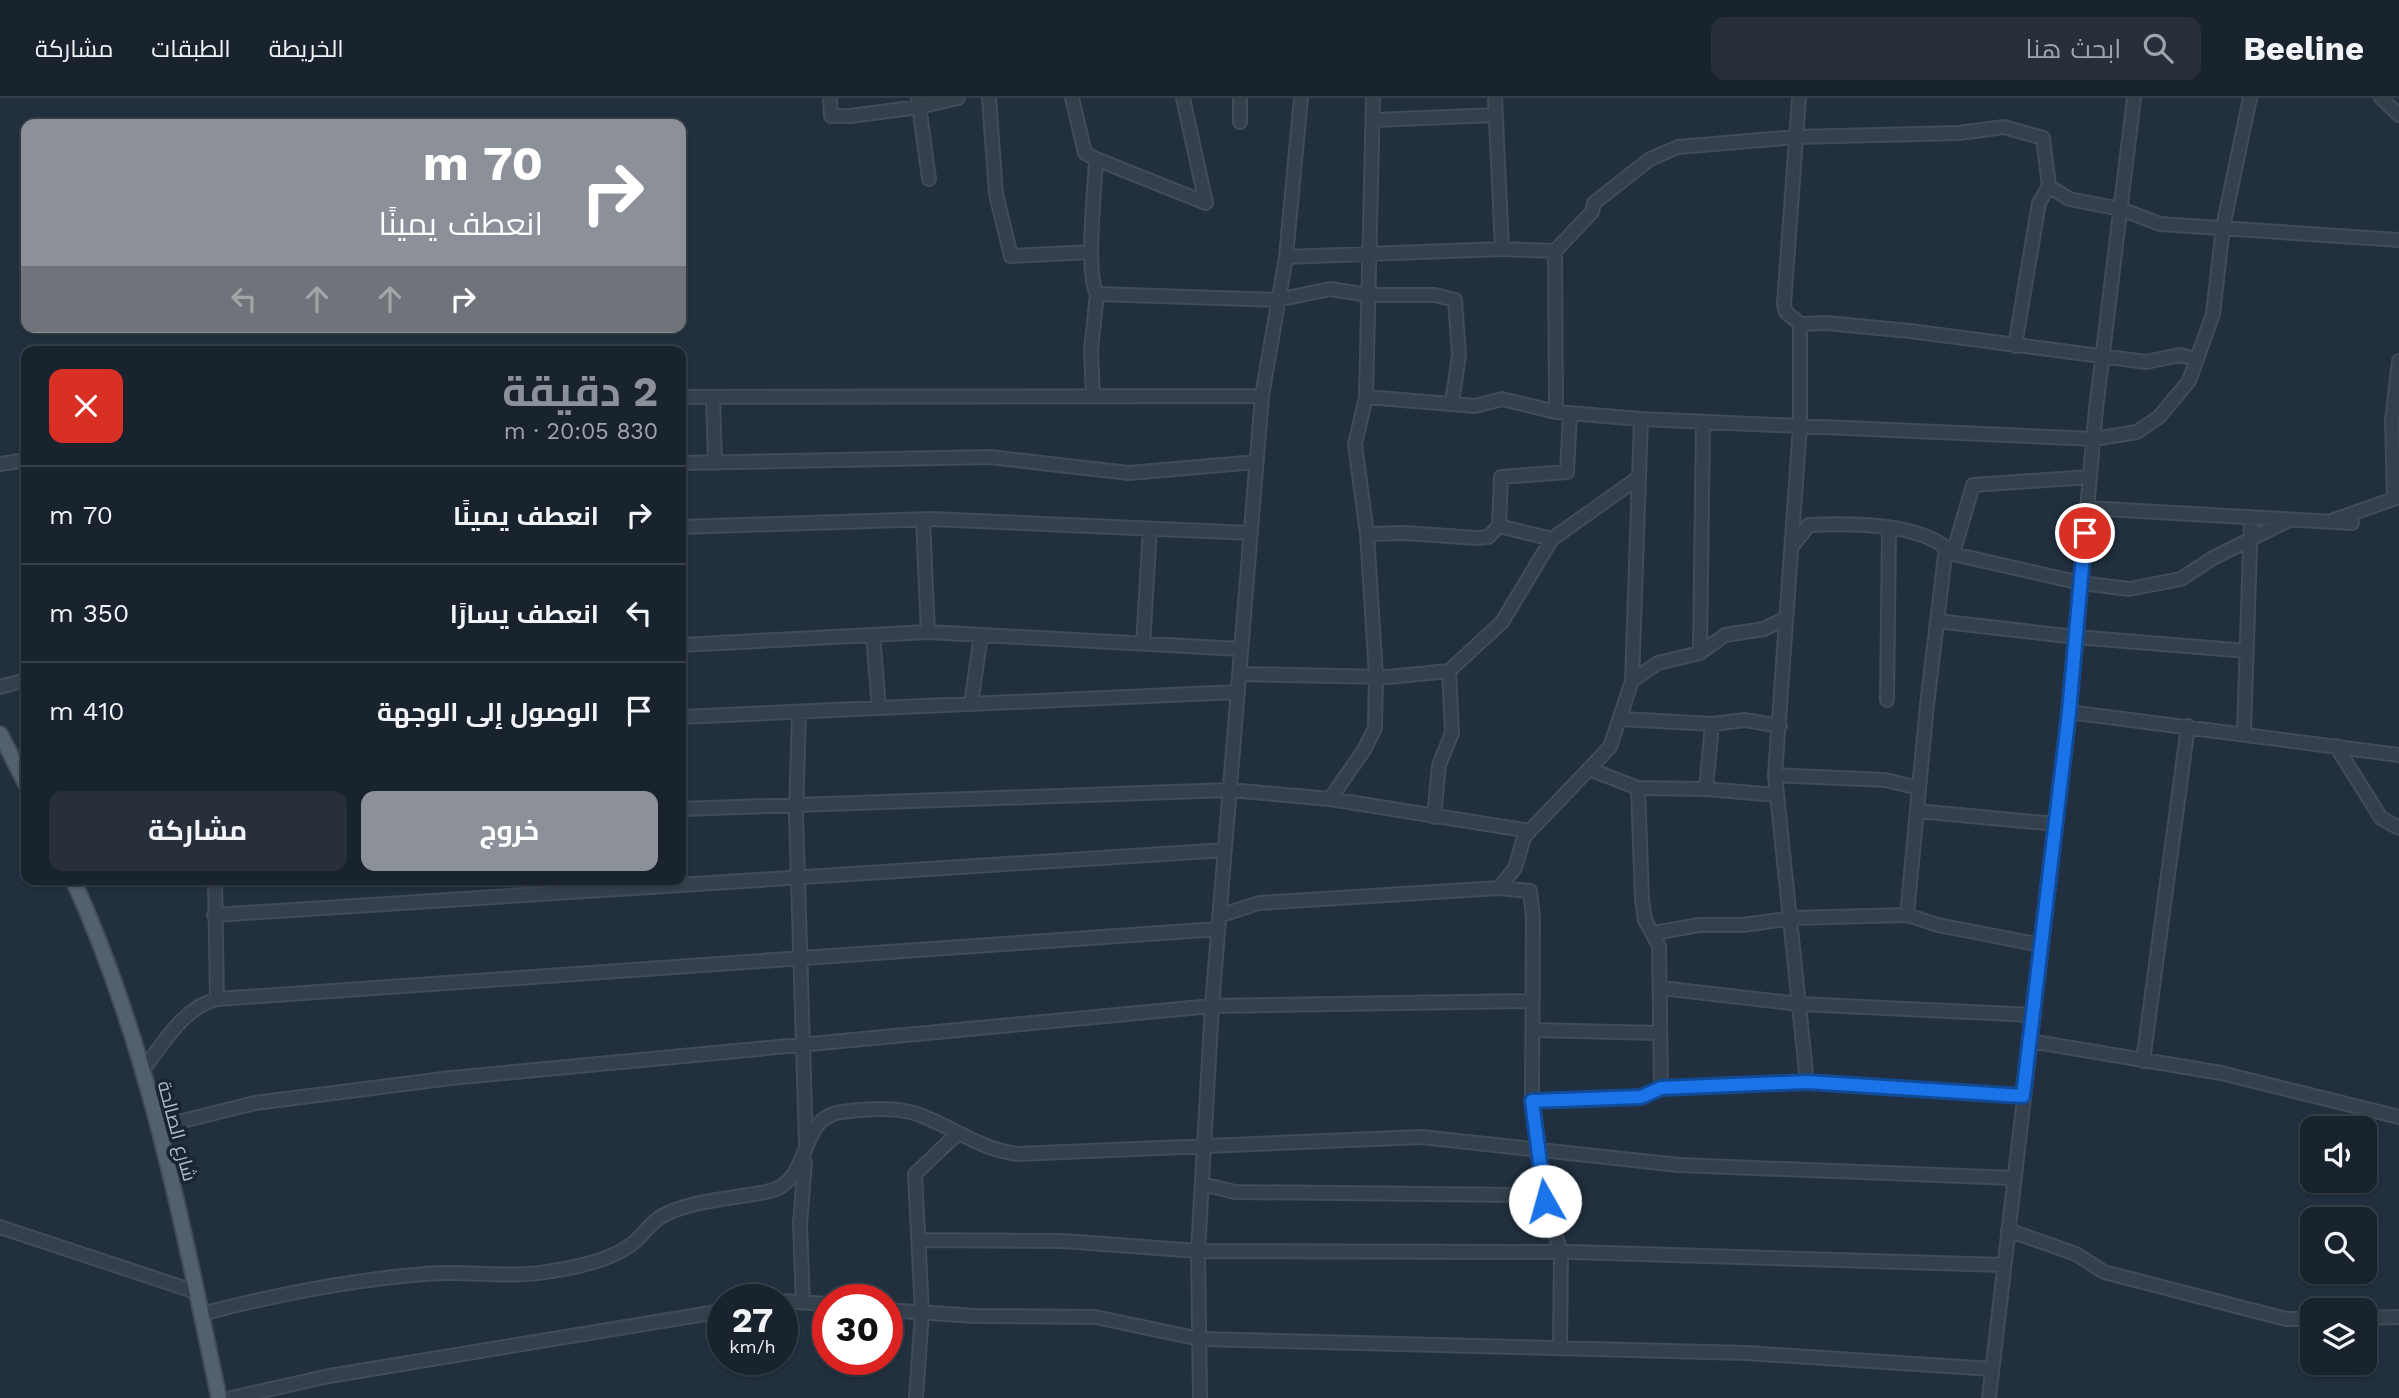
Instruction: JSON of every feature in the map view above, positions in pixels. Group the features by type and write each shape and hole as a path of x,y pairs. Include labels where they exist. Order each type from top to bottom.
{"main road":[{"path":"0,734 21,774"},
{"name":"شارع الصالحة","path":"75,885 97,937 158,1127 219,1398"}],"street":[{"path":"830,98 831,116 850,117 958,98"},
{"path":"989,98 996,194 1011,256 1091,252"},
{"path":"1072,98 1085,153 1206,203 1184,98"},
{"path":"1240,98 1240,122"},
{"path":"1200,1398 1198,1251 1224,850 1262,396 1286,257 1301,98"},
{"path":"1330,799 1364,750 1375,728 1376,675 1367,534 1355,444 1366,397 1373,98"},
{"path":"1495,98 1502,249"},
{"path":"1799,98 1784,304 1786,312 1800,324 1826,323 2146,362 2180,355 2196,359"},
{"path":"1989,1398 2069,712 2094,439 2134,98"},
{"path":"1366,397 1475,406 1502,399 1563,413 1703,422 2094,439 2137,432 2159,417 2189,381 2213,314 2223,227 2250,98"},
{"path":"2381,98 2399,115"},
{"path":"918,103 929,179"},
{"path":"1374,120 1496,114"},
{"path":"1367,534 1488,537 1499,526 1501,477 1567,472 1555,251 1592,212 1594,203 1650,159 1678,147 1796,137 1959,133 2004,127 2043,138 2049,186 2039,203 2015,346"},
{"path":"1093,397 1091,349 1097,294 1094,288 1091,252 1096,159"},
{"path":"2049,186 2069,199 2121,209 2160,224 2399,240"},
{"path":"1286,257 1502,249 1555,251"},
{"path":"1097,294 1277,300 1330,289 1369,295 1435,295 1455,300 1459,355 1452,403"},
{"path":"1800,324 1800,426 1794,544 1784,619 1780,726 1775,775 1807,1082"},
{"path":"2329,522 2397,496 2392,420 2399,361"},
{"path":"686,397 1262,396"},
{"path":"713,397 715,463"},
{"path":"1499,888 1515,869 1524,837 1610,747 1622,719 1632,681 1641,419"},
{"path":"1700,653 1703,422"},
{"path":"686,463 989,457 1129,473 1256,462"},
{"path":"0,464 21,461"},
{"path":"1907,915 1937,621 1950,550 1973,485 2090,477"},
{"path":"1239,674 1388,677 1449,671 1502,622 1552,539 1638,478"},
{"path":"2087,508 2352,523"},
{"path":"2244,733 2251,517"},
{"path":"686,527 923,520 1251,533"},
{"path":"923,520 928,632"},
{"path":"1794,544 1809,525 1849,523 1926,534 1950,550 2081,583 2129,589 2181,579 2213,558 2289,520"},
{"path":"1499,526 1552,539"},
{"path":"1143,644 1150,529"},
{"path":"1886,700 1889,530"},
{"path":"1632,681 1658,663 1700,653 1725,635 1764,629 1784,619"},
{"path":"1937,621 2076,637 2247,651"},
{"path":"686,645 928,632 1241,649"},
{"path":"873,635 879,708"},
{"path":"971,704 981,635"},
{"path":"1434,817 1439,765 1452,733 1449,671"},
{"path":"0,687 21,681"},
{"path":"686,717 1237,692"},
{"path":"799,712 797,804 806,1144 800,1224 803,1302"},
{"path":"2069,712 2399,755"},
{"path":"1622,719 1712,724 1745,720 1780,726"},
{"path":"1706,789 1712,724"},
{"path":"2143,1060 2189,726"},
{"path":"2336,746 2381,818 2399,828"},
{"path":"1589,769 1638,788 1706,789 1777,795"},
{"path":"1775,775 1885,780 1919,788"},
{"path":"1638,788 1642,898 1645,920 1659,946 1661,988 1658,1033 1661,1088"},
{"path":"686,809 1230,790 1330,799 1530,831"},
{"path":"1916,811 2056,824"},
{"path":"686,883 1224,850"},
{"path":"215,885 217,999"},
{"path":"503,885 504,895"},
{"path":"214,915 659,885"},
{"path":"142,1071 188,1014 201,1004 217,999 801,958 1219,922 1259,903 1499,888 1530,891 1533,918 1532,1101 1545,1201 1562,1252 1560,1346"},
{"path":"1654,933 1699,925 1907,915 1938,925 2041,945"},
{"path":"1661,988 1800,1004 2033,1016"},
{"path":"158,1127 255,1103 451,1077 1212,1006 1531,1001"},
{"path":"1533,1030 1658,1033"},
{"path":"2030,1041 2221,1073 2399,1117"},
{"path":"1532,1101 1641,1097 1661,1088 1807,1082 2023,1096"},
{"path":"201,1314 269,1296 427,1273 551,1271 618,1254 635,1242 656,1220 674,1211 780,1188 800,1168 806,1144 821,1124 838,1113 906,1111 990,1149 1031,1155 1421,1137 1679,1165 2014,1178"},
{"path":"916,1398 922,1313 915,1174 957,1134"},
{"path":"1202,1184 1235,1192 1520,1195 1545,1201"},
{"path":"0,1227 195,1292"},
{"path":"2008,1230 2076,1254 2104,1272 2286,1319 2300,1319"},
{"path":"920,1240 1063,1241 1198,1251 1562,1252 2004,1265"},
{"path":"798,1302 812,1303"},
{"path":"903,1311 1094,1317 1200,1339 1560,1346 1747,1353 1992,1369"},
{"path":"231,1398 329,1376 707,1314"},
{"path":"2377,1318 2399,1318"}],"route":[{"path":"1545,1201 1532,1101 1641,1097 1661,1088 1807,1082 2023,1096 2069,712 2085,533"}]}
